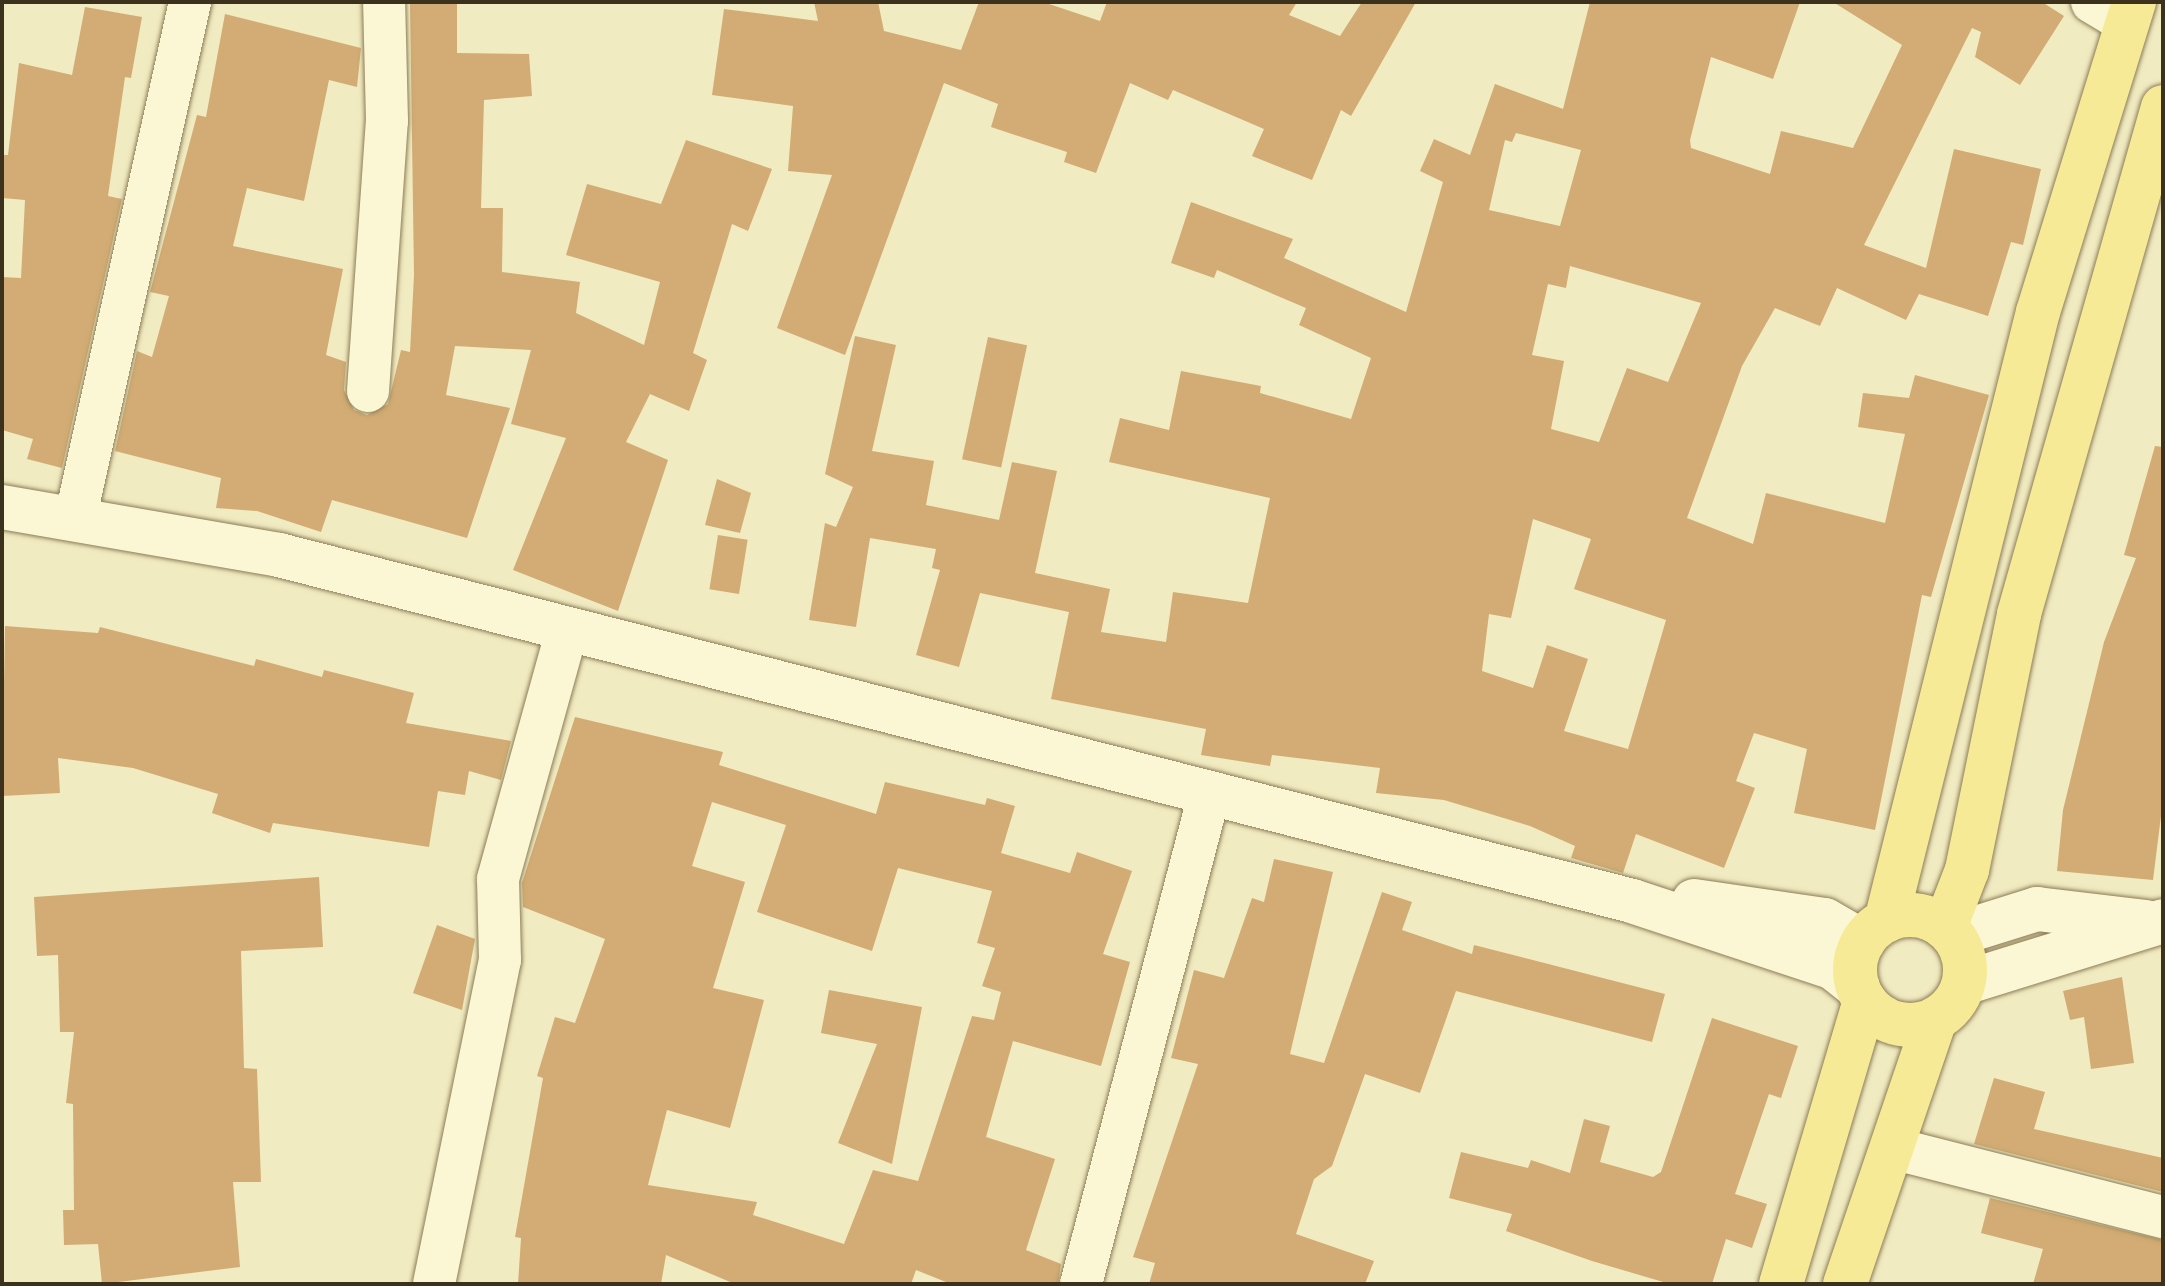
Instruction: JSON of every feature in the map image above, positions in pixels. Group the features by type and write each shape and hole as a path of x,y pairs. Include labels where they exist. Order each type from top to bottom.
{"main road":[{"path":"1781,1284 1862,994 1874,931 2116,8"},
{"path":"1845,1284 1935,1019 1964,983 1949,931 1967,870 2019,614 2163,107"},
{"path":"1874,931 1916,915 1949,931"},
{"path":"1862,994 1904,1024 1935,1019"}],"street":[{"path":"75,520 190,2"},
{"path":"368,391 387,121 384,2"},
{"path":"2,507 279,555 1632,901 1832,967 1862,994"},
{"path":"434,1284 500,960 498,879 567,630"},
{"path":"1081,1284 1209,795"},
{"path":"1632,901 1710,901 1874,931"},
{"path":"1949,931 2037,909 2158,922"},
{"path":"1964,983 2158,922"},
{"path":"1892,1148 2163,1217"}],"building":[{"path":"410,2 457,2 457,53 529,54 532,96 484,100 481,208 503,208 502,272 580,282 576,313 644,345 660,282 566,255 587,184 661,204 686,140 772,169 748,231 732,224 693,353 707,360 689,411 650,394 626,442 668,460 618,611 513,570 566,438 511,424 531,350 455,346 446,395 510,408 467,538 332,500 321,532 257,511 216,508 221,478 115,451 137,351 152,357 169,296 150,292 197,115 206,117 225,14 361,48 357,87 329,80 304,201 247,188 233,246 343,269 326,355 346,362 344,390 354,410 367,415 388,404 401,350 410,352 414,275"},
{"path":"814,2 878,2 884,31 961,50 979,2 1043,2 1100,21 1107,2 1297,2 1289,15 1340,36 1362,2 1416,2 1351,116 1341,110 1312,180 1252,156 1264,129 1173,90 1168,100 1130,83 1096,173 1064,162 1067,152 991,127 998,104 944,83 845,355 777,328 832,175 788,171 793,106 712,95 724,9 818,21"},
{"path":"1590,2 1800,2 1773,79 1711,57 1690,140 1691,148 1770,174 1781,131 1853,148 1902,45 1833,2 2042,2 2064,16 2020,85 1975,57 1981,32 1972,28 1864,245 1926,268 1954,149 2041,169 2023,245 2011,242 1988,316 1919,294 1906,320 1837,288 1820,326 1775,308 1742,366 1687,518 1753,544 1766,493 1885,523 1905,434 1858,427 1863,393 1909,398 1915,375 1989,395 1931,597 1922,595 1875,830 1794,813 1807,749 1754,733 1736,781 1755,788 1724,868 1636,834 1623,873 1571,858 1575,846 1530,826 1444,800 1376,793 1380,768 1272,755 1270,766 1201,755 1206,729 1051,699 1069,612 980,593 959,667 916,655 940,570 932,568 936,549 870,538 856,627 809,620 825,523 836,527 853,487 825,474 855,336 896,345 872,451 934,461 926,505 999,520 1012,462 1057,471 1035,573 1110,589 1101,632 1166,642 1173,592 1248,603 1270,498 1109,462 1120,418 1169,430 1181,371 1261,386 1260,393 1351,419 1371,358 1299,325 1306,308 1217,270 1214,278 1171,263 1191,202 1293,239 1284,258 1406,312 1443,182 1420,171 1434,139 1470,155 1495,84 1563,109","holes":["1516,133 1581,150 1560,226 1489,210 1505,140 1512,142","1570,266 1701,303 1668,382 1627,368 1599,442 1551,429 1564,361 1532,355 1548,284 1566,288","1533,519 1591,539 1574,589 1666,620 1628,749 1564,731 1588,659 1547,645 1533,688 1482,671 1489,614 1511,618"]},
{"path":"85,7 142,17 131,78 125,77 108,196 122,199 62,468 27,459 33,439 2,430 2,277 21,278 25,200 2,198 2,155 8,155 19,63 72,75"},
{"path":"988,337 1027,345 1001,468 962,459"},
{"path":"2155,446 2163,447 2163,800 2153,880 2057,871 2063,810 2104,642 2136,558 2124,555"},
{"path":"717,479 751,493 740,533 705,525"},
{"path":"718,535 748,540 739,594 709,589"},
{"path":"5,626 98,633 100,627 254,666 256,659 322,677 324,670 414,693 406,723 511,741 501,780 469,771 465,795 438,791 429,847 273,823 270,833 212,813 218,794 133,768 58,758 60,793 2,796"},
{"path":"575,717 723,752 719,765 876,814 885,782 985,805 987,798 1015,806 1001,853 1070,873 1077,852 1132,871 1103,954 1130,962 1101,1066 1013,1041 986,1137 1055,1159 1026,1250 1061,1264 1058,1284 951,1284 916,1270 911,1284 735,1284 666,1255 661,1284 518,1284 521,1238 515,1237 543,1078 537,1076 555,1017 575,1023 605,939 523,907 522,883","holes":["712,802 786,825 757,912 872,951 898,868 992,891 977,943 995,948 982,986 1001,992 994,1020 972,1016 918,1181 873,1170 844,1244 753,1215 757,1202 648,1185 667,1110 730,1128 764,1000 713,988 745,882 692,866"]},
{"path":"1274,859 1333,872 1290,1054 1324,1063 1382,892 1412,902 1402,930 1472,954 1474,945 1665,994 1652,1042 1456,991 1420,1093 1365,1074 1332,1166 1314,1179 1296,1234 1374,1261 1365,1284 1149,1284 1155,1263 1133,1257 1198,1064 1171,1058 1194,970 1224,978 1252,898 1264,902"},
{"path":"319,877 323,947 241,951 244,1068 257,1069 261,1182 233,1182 240,1267 102,1284 98,1244 64,1245 63,1210 74,1210 73,1104 66,1103 74,1032 60,1032 58,955 37,956 34,897"},
{"path":"437,925 475,939 462,1010 413,993"},
{"path":"2122,977 2134,1063 2091,1069 2084,1017 2070,1020 2063,991"},
{"path":"829,990 922,1007 892,1164 838,1143 877,1044 821,1033"},
{"path":"1712,1018 1798,1046 1781,1098 1769,1094 1735,1194 1767,1204 1752,1248 1726,1239 1712,1284 1670,1284 1592,1261 1506,1231 1512,1214 1449,1198 1461,1152 1528,1168 1531,1160 1570,1173 1584,1119 1610,1126 1600,1162 1653,1177 1661,1172"},
{"path":"1994,1078 2045,1092 2034,1129 2163,1158 2163,1192 1974,1144"},
{"path":"1990,1198 2163,1240 2163,1284 2033,1284 2043,1249 1981,1233"}]}
